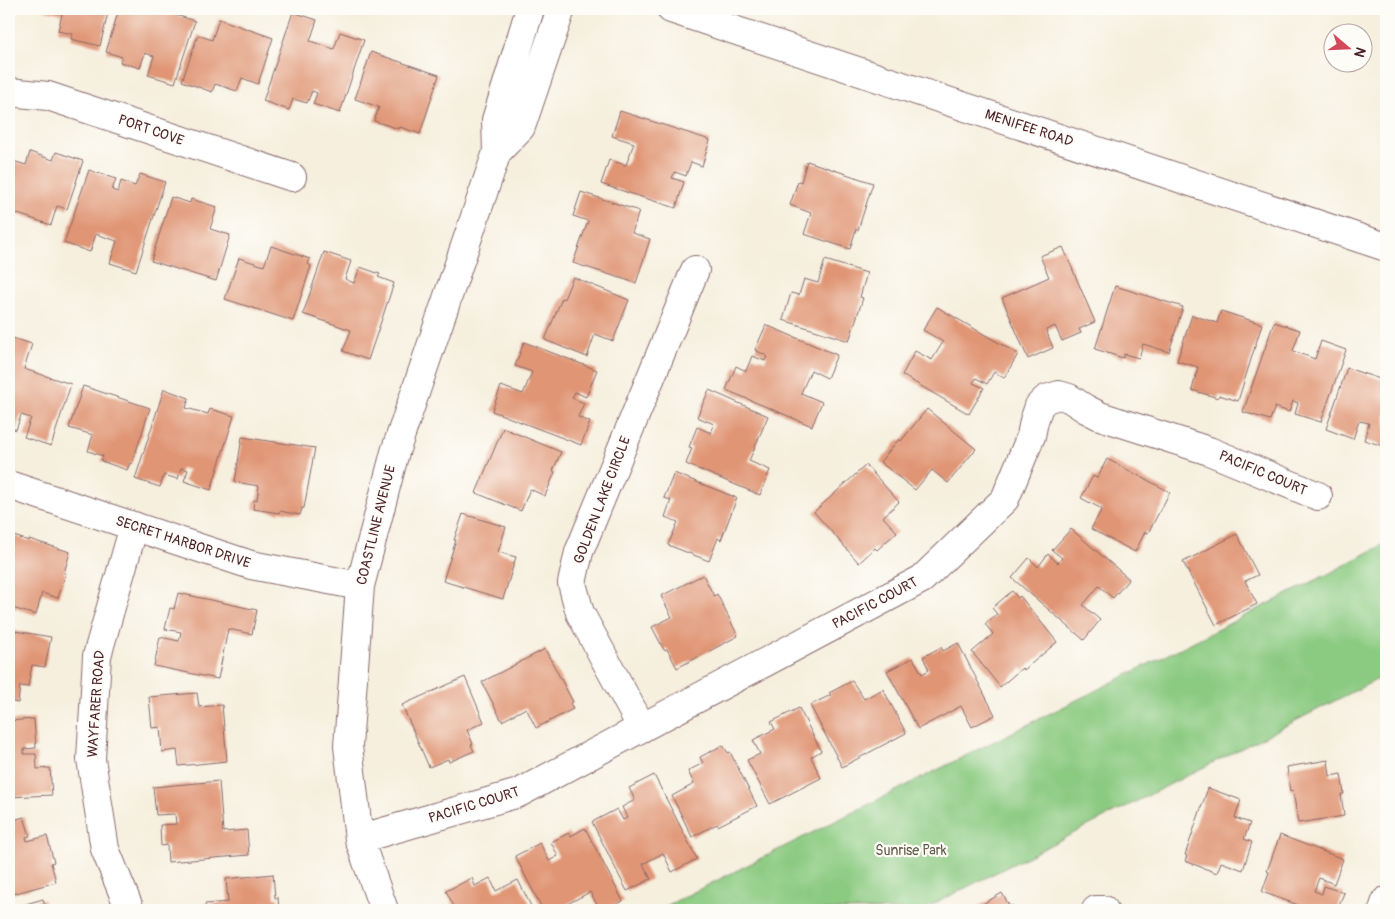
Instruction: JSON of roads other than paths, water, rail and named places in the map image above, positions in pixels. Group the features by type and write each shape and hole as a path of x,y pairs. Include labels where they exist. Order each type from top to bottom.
{"street":[{"name":"COASTLINE AVENUE","path":"384,910 359,839 348,746 360,586 395,452 497,152 496,120 530,9"},
{"name":"COASTLINE AVENUE","path":"497,152 521,127 561,9"},
{"name":"MENIFEE ROAD","path":"671,9 1386,247"},
{"name":"PORT COVE","path":"9,92 48,96 292,178"},
{"name":"GOLDEN LAKE CIRCLE","path":"642,728 580,613 572,583 579,552 696,270"},
{"name":"PACIFIC COURT","path":"359,839 519,793 922,579 1005,499 1031,436 1039,406 1046,398 1058,395 1069,398 1100,416 1209,451 1318,496"},
{"name":"SECRET HARBOR DRIVE","path":"9,485 252,565 360,586"},
{"name":"WAYFARER ROAD","path":"130,910 105,848 90,759 97,656 134,526"},
{"path":"1383,910 1386,901"},
{"path":"1096,910 1104,910"}],"park label":[{"name":"Sunrise Park","path":"911,850"}]}
